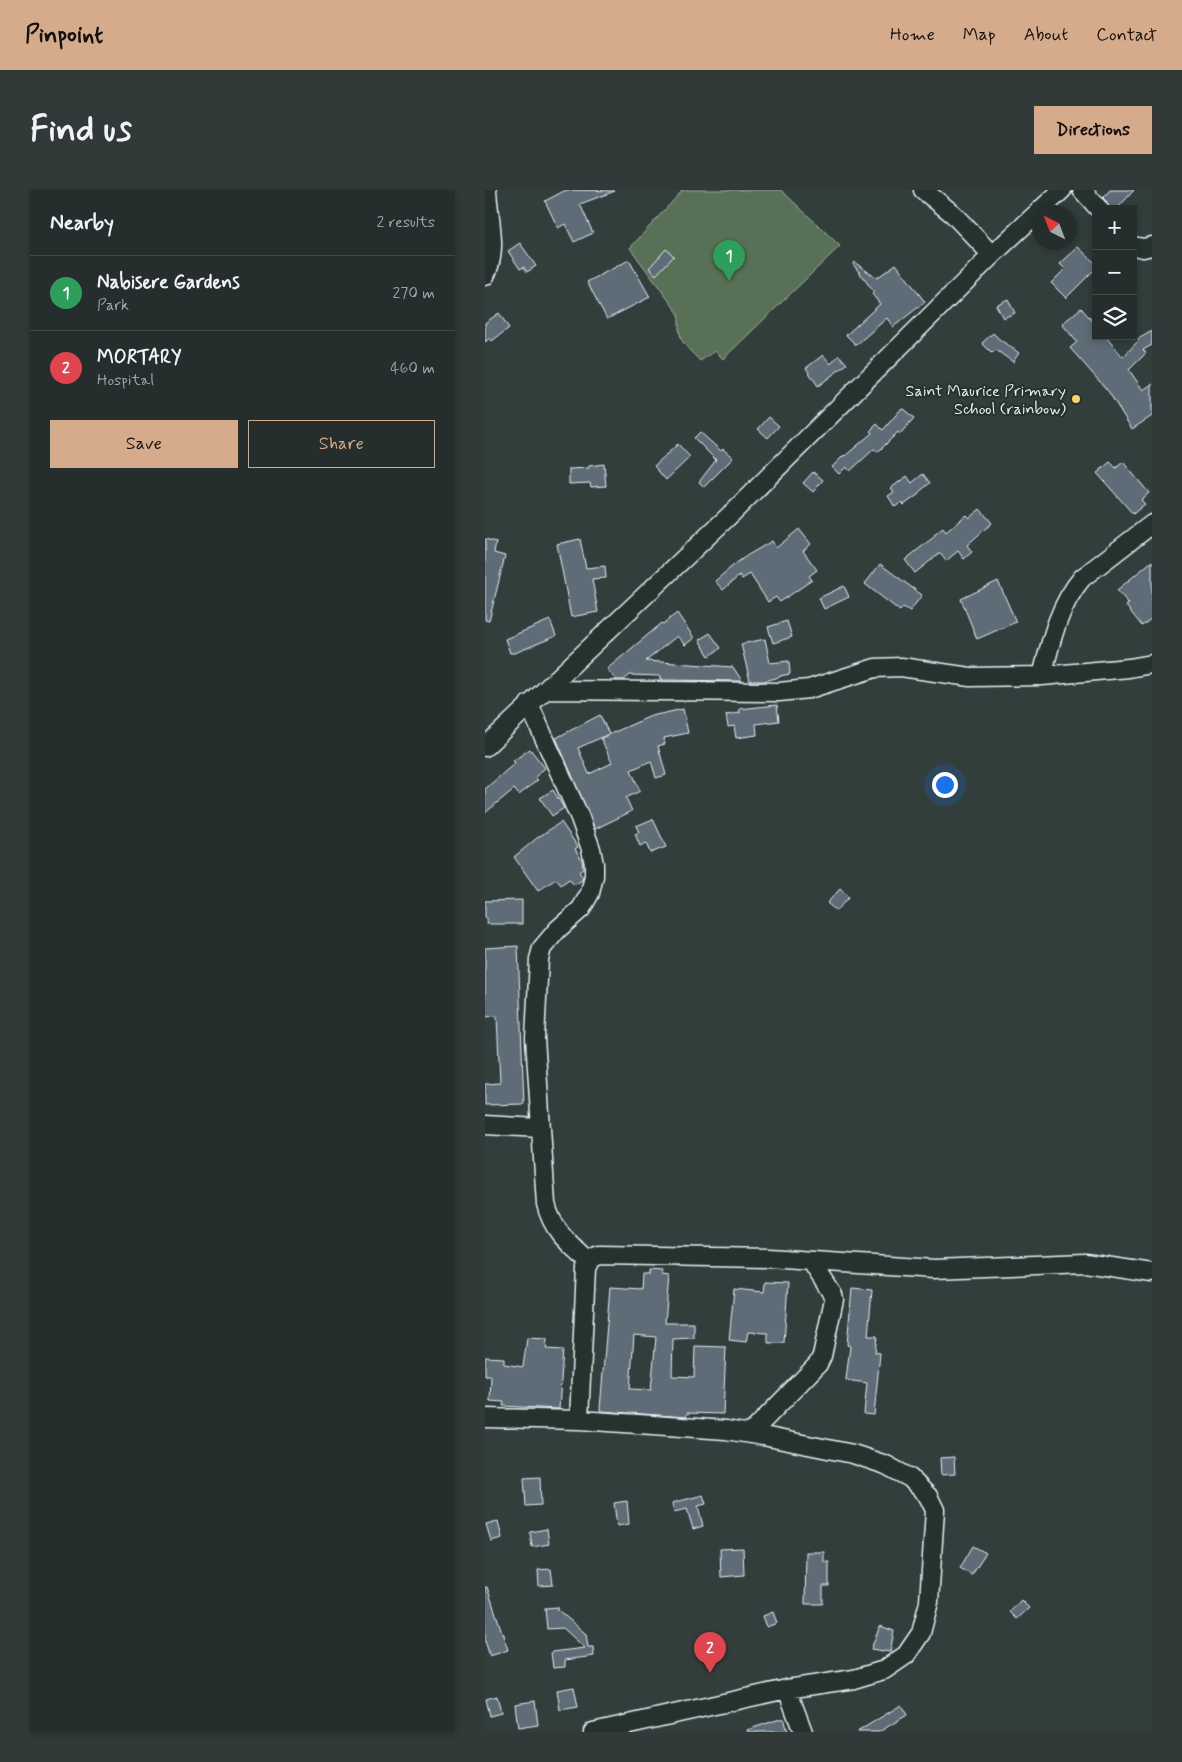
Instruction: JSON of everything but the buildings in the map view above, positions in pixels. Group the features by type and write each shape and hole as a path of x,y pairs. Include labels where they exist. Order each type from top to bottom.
{"street":[{"path":"485,276 489,268 492,236 487,190"},
{"path":"923,190 953,214 992,255"},
{"path":"485,747 732,513 992,255 1063,190"},
{"path":"1082,190 1095,205"},
{"path":"1137,247 1143,248 1152,246"},
{"path":"1042,676 1057,620 1074,588 1082,578 1152,524"},
{"path":"545,690 779,692 809,690 875,668 901,667 970,677 1042,676 1152,664"},
{"path":"529,704 580,818 594,864 594,876 590,893 581,909 558,929 542,948 539,959 535,1038 540,1128 546,1204 549,1217 563,1238 589,1262"},
{"path":"485,1125 540,1128"},
{"path":"579,1420 586,1268 591,1259 599,1255 768,1258 934,1269 1085,1263 1152,1274"},
{"path":"751,1434 818,1364 822,1356 834,1300 833,1295 811,1261"},
{"path":"485,1418 579,1420 726,1430 853,1454 886,1465 910,1478 928,1496 935,1510 929,1602 921,1633 907,1655 884,1670 854,1679 787,1689 593,1732"},
{"path":"787,1689 803,1732"}],"green space":[{"path":"683,190 781,190 840,246 723,359 715,351 700,361 688,349 681,338 678,313 630,248"}],"place":[{"name":"Nabisere Gardens","path":"729,281"},
{"name":"Saint Maurice Primary School (rainbow)","path":"1076,399"},
{"name":"MORTARY","path":"710,1673"}]}
